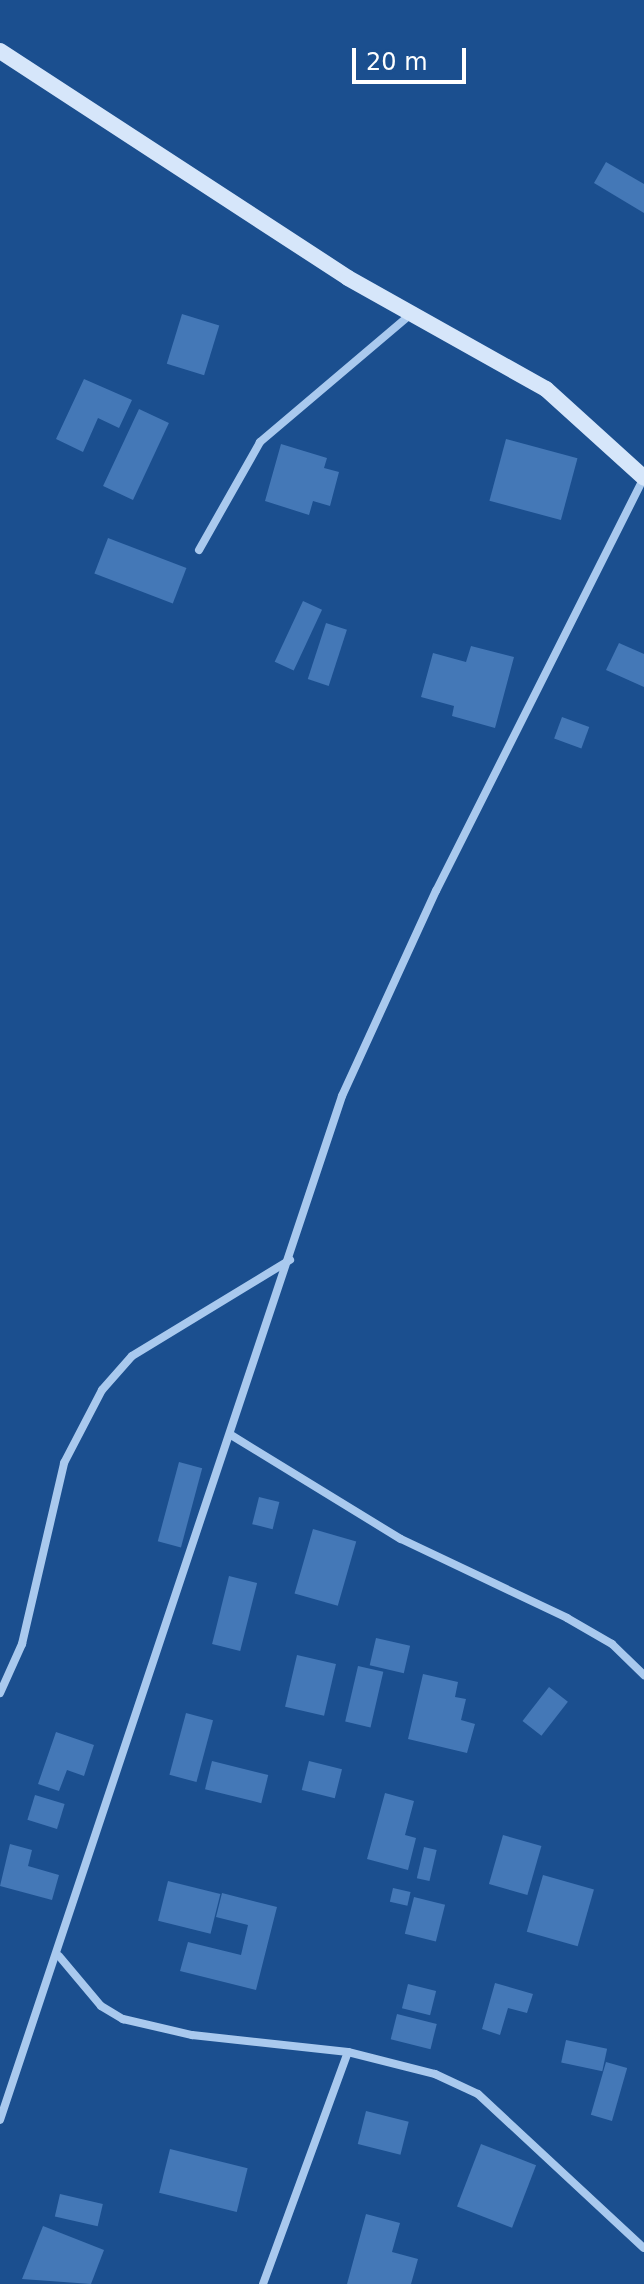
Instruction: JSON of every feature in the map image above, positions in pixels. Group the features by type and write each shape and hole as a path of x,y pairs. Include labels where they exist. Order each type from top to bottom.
{"street":[{"path":"0,51 411,314 546,389 644,478 376,1019 342,1096 59,1956 0,2120"},
{"path":"199,550 260,442 411,314"},
{"path":"0,1693 22,1644 64,1463 102,1390 132,1356 290,1260"},
{"path":"231,1435 401,1539 601,1638 644,1675"},
{"path":"59,1956 101,2006 123,2019 192,2035 348,2052 435,2074 478,2094 644,2248"},
{"path":"263,2284 348,2052"}],"building":[{"path":"606,162 644,184 644,213 594,183"},
{"path":"182,314 219,325 204,375 167,364"},
{"path":"84,379 132,400 119,428 98,418 83,452 56,439"},
{"path":"139,409 169,423 133,500 103,486"},
{"path":"506,439 577,458 561,520 489,501"},
{"path":"281,444 327,458 324,468 339,472 330,506 313,501 309,515 265,501"},
{"path":"108,538 186,568 173,604 94,573"},
{"path":"303,601 322,610 294,671 275,662"},
{"path":"326,623 347,630 329,686 308,679"},
{"path":"619,643 644,654 644,687 606,670"},
{"path":"471,646 514,657 495,728 452,716 454,706 421,697 433,653 466,662"},
{"path":"562,717 589,727 581,749 554,739"},
{"path":"179,1462 202,1468 181,1547 158,1541"},
{"path":"259,1497 279,1502 273,1529 252,1524"},
{"path":"313,1529 356,1541 338,1606 295,1593"},
{"path":"229,1576 257,1583 240,1651 212,1644"},
{"path":"376,1638 410,1646 404,1673 370,1665"},
{"path":"297,1655 336,1664 324,1716 285,1707"},
{"path":"358,1666 383,1672 371,1727 345,1722"},
{"path":"423,1674 458,1682 455,1697 466,1699 461,1720 475,1724 467,1753 408,1739"},
{"path":"549,1687 568,1702 541,1736 523,1721"},
{"path":"186,1713 213,1720 196,1782 169,1775"},
{"path":"56,1732 94,1745 84,1776 67,1770 59,1791 38,1784"},
{"path":"212,1761 268,1775 261,1803 205,1789"},
{"path":"309,1761 342,1769 335,1798 302,1790"},
{"path":"385,1793 414,1801 405,1835 416,1838 408,1870 367,1859"},
{"path":"35,1795 65,1804 57,1829 27,1820"},
{"path":"503,1835 541,1846 527,1895 489,1884"},
{"path":"10,1844 32,1850 28,1866 59,1875 52,1900 0,1886"},
{"path":"424,1847 437,1850 429,1881 417,1878"},
{"path":"543,1875 594,1890 578,1946 527,1932"},
{"path":"168,1881 220,1894 210,1934 158,1921"},
{"path":"393,1888 411,1892 407,1906 390,1902"},
{"path":"222,1893 277,1907 256,1990 180,1971 188,1942 241,1955 248,1925 216,1917"},
{"path":"414,1897 445,1905 436,1942 405,1934"},
{"path":"495,1983 533,1994 527,2013 508,2008 500,2035 482,2029"},
{"path":"408,1984 436,1991 430,2015 402,2008"},
{"path":"397,2014 437,2024 430,2049 391,2039"},
{"path":"566,2040 607,2049 602,2071 561,2062"},
{"path":"606,2062 627,2068 612,2121 591,2115"},
{"path":"366,2111 409,2122 400,2155 358,2144"},
{"path":"481,2144 536,2165 512,2228 457,2207"},
{"path":"170,2149 248,2168 237,2212 159,2193"},
{"path":"60,2194 103,2204 98,2226 55,2216"},
{"path":"366,2214 400,2223 392,2252 418,2259 411,2284 347,2284"},
{"path":"43,2226 104,2250 91,2284 22,2279"}]}
